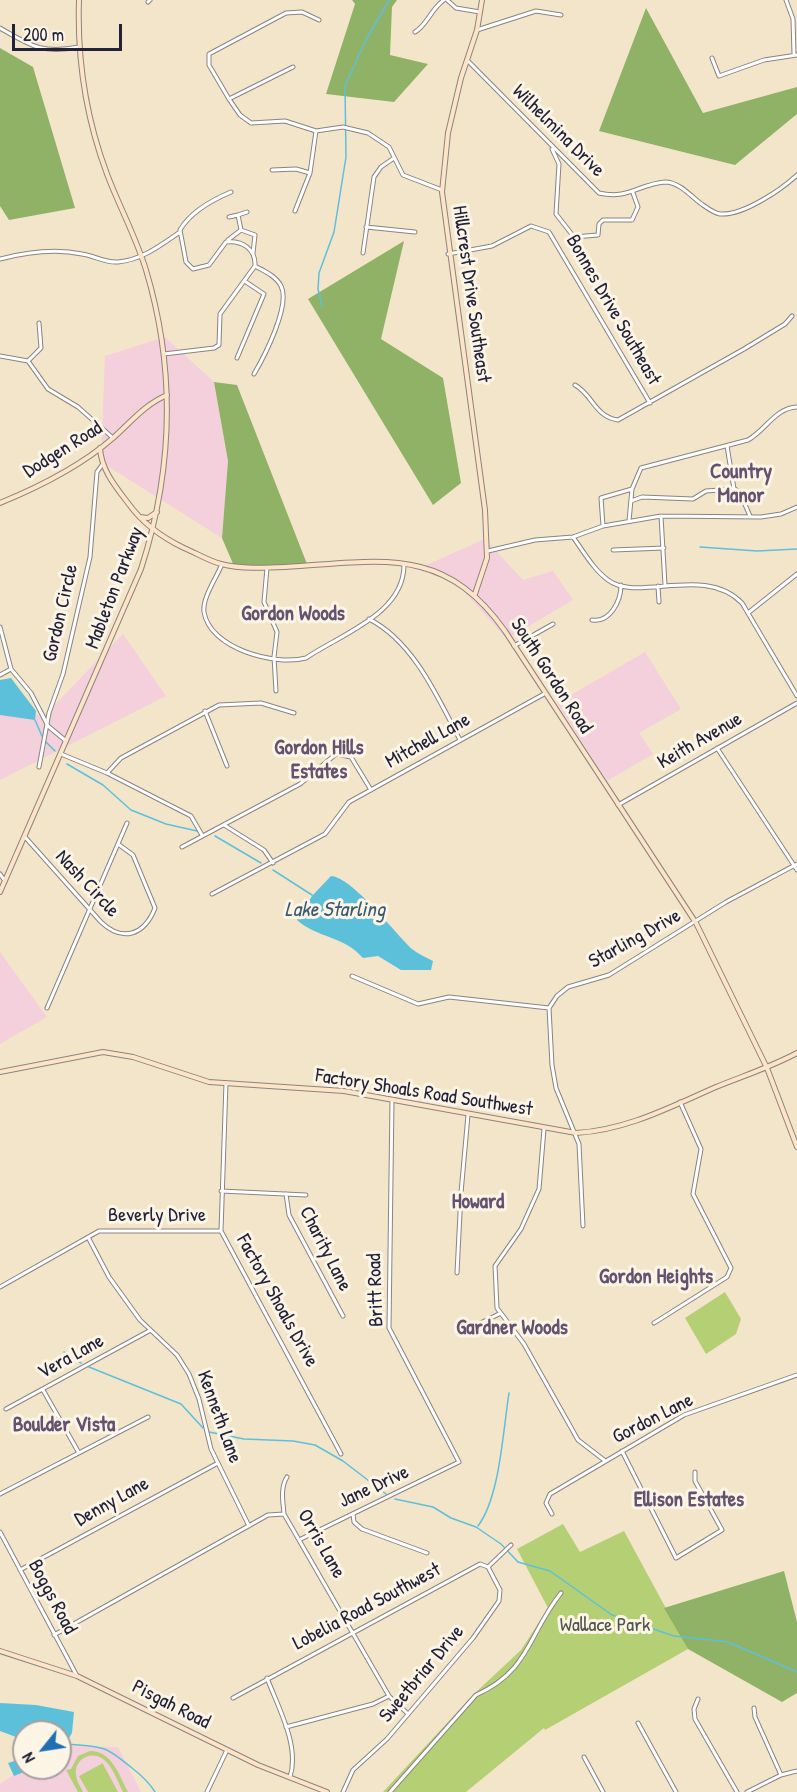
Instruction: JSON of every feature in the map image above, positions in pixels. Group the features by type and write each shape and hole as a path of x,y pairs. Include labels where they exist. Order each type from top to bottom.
{"street":[{"name":"Mableton Parkway","path":"0,892 129,600 154,531 167,449 168,395 158,315 141,256 95,139 85,94 79,47 79,0"},
{"path":"415,32 422,27 432,9 445,0 456,8 480,12"},
{"name":"Hillcrest Drive Southeast","path":"475,594 486,568 488,551 483,488 448,254 442,190 448,133 477,30 483,0"},
{"path":"712,58 719,76 764,60 796,55 793,19 786,0"},
{"path":"477,30 536,11 561,15"},
{"path":"319,20 302,12 286,13 209,54 209,65 240,115 251,123 285,121 316,131 343,127 368,133 383,141 400,171 408,178 442,190"},
{"path":"0,28 36,49 56,50 79,47"},
{"name":"Wilhelmina Drive","path":"467,60 599,193 615,197 667,182 681,188 701,204 721,214 738,211 775,193 797,175"},
{"path":"229,99 293,67"},
{"path":"295,211 310,173 316,131"},
{"path":"551,147 559,164 555,193 556,214 574,237 598,235 599,224 603,220 632,220 639,207 633,193"},
{"path":"363,253 374,177 384,164 394,158"},
{"path":"272,170 289,168 310,173"},
{"path":"0,260 48,251 80,254 112,262 141,256 180,232 192,214 231,192"},
{"path":"229,217 247,212"},
{"path":"238,215 241,230"},
{"path":"366,226 415,232"},
{"name":"Bonnes Drive Southeast","path":"448,254 492,246 531,226 549,232 650,403"},
{"path":"180,232 186,261 193,269 209,265 226,242 241,230"},
{"path":"164,354 214,348 219,345 220,314 255,266 255,235 241,230"},
{"path":"226,242 233,241 254,253"},
{"path":"254,374 268,346 284,294 277,280 255,266"},
{"path":"237,358 264,294 246,281"},
{"path":"575,385 583,389 597,411 608,418 618,420 784,324 792,316"},
{"path":"28,361 41,348 39,323"},
{"path":"0,356 28,361 48,389 78,407 113,438"},
{"name":"Dodgen Road","path":"0,503 43,482 100,448 133,417 168,395"},
{"path":"629,521 632,489 637,473 648,464 727,446 757,435 783,410 797,407"},
{"path":"727,446 734,489"},
{"path":"100,448 102,465"},
{"name":"South Gordon Road","path":"102,465 139,517 154,531 222,564 267,568 373,560 404,563 434,571 475,594 514,646 618,806 660,864 696,923 767,1068 797,1147"},
{"name":"Gordon Circle","path":"39,767 49,713 63,674 90,557 97,472 102,465"},
{"path":"603,526 601,498 632,489"},
{"path":"630,501 642,497 693,499 706,491 734,489 740,493 750,516"},
{"path":"488,551 536,540 573,537 603,526 661,516 750,516 778,514 797,507"},
{"path":"139,517 148,518 157,512"},
{"path":"661,516 665,585"},
{"path":"573,537 598,571 609,581 621,585 701,585 734,594 748,613 797,696"},
{"path":"613,550 664,548"},
{"path":"222,564 204,606 209,625 222,640 240,651 274,657 306,658 369,619 387,604 402,586 404,563"},
{"path":"267,568 264,602 277,632 274,657 276,691"},
{"path":"748,613 797,574"},
{"path":"592,620 597,621 609,614 618,602 621,585"},
{"path":"658,585 659,602"},
{"path":"369,619 390,633 409,652 460,740"},
{"path":"514,646 553,624"},
{"path":"0,627 11,669 31,693 48,726 66,741"},
{"path":"0,675 11,669"},
{"name":"Mitchell Lane","path":"212,894 325,834 348,802 544,694"},
{"path":"107,773 121,758 219,705 249,703 294,713"},
{"name":"Keith Avenue","path":"618,806 797,703"},
{"path":"205,711 227,766"},
{"path":"717,748 797,870"},
{"path":"61,754 107,773 191,816 203,835"},
{"path":"182,847 300,784 327,759 336,754 351,757 371,790"},
{"path":"46,1008 90,912 127,823"},
{"path":"224,825 264,850 273,863"},
{"name":"Nash Circle","path":"24,837 90,912 112,932 121,935 140,928 153,912 154,902 145,888 137,862 129,850 118,844"},
{"name":"Starling Drive","path":"549,1008 563,990 609,975 696,923 726,902 795,865"},
{"path":"0,874 5,881"},
{"path":"352,976 418,1004 449,997 549,1008 550,1047 556,1088 576,1133 583,1226"},
{"name":"Factory Shoals Road Southwest","path":"0,1072 102,1052 133,1057 198,1079 344,1091 576,1133 607,1130 633,1123 767,1068 797,1053"},
{"name":"Factory Shoals Drive","path":"226,1083 221,1230 341,1454"},
{"name":"Britt Road","path":"392,1100 388,1323 459,1462"},
{"path":"654,1323 727,1277 731,1268 693,1194 701,1149 680,1102"},
{"path":"457,1273 468,1115"},
{"path":"544,1129 539,1189 521,1229 495,1266 499,1314 524,1344 579,1440 604,1460"},
{"path":"221,1191 306,1195"},
{"name":"Charity Lane","path":"286,1194 287,1208 294,1226 343,1316"},
{"name":"Beverly Drive","path":"0,1287 99,1231 221,1230"},
{"name":"Kenneth Lane","path":"88,1237 109,1276 149,1331 177,1355 189,1374 199,1399 206,1436 249,1526"},
{"path":"460,1333 499,1314"},
{"name":"Vera Lane","path":"6,1408 149,1331"},
{"name":"Gordon Lane","path":"552,1514 546,1499 604,1460 684,1415 797,1375"},
{"path":"43,1390 80,1454"},
{"path":"0,1494 148,1417"},
{"path":"622,1451 676,1558 722,1530 695,1481 695,1472"},
{"name":"Denny Lane","path":"20,1570 218,1462"},
{"name":"Jane Drive","path":"301,1539 459,1462"},
{"name":"Orris Lane","path":"287,1477 283,1483 282,1493 284,1514 301,1539 389,1696 407,1713"},
{"path":"54,1635 268,1515 284,1514"},
{"path":"353,1514 354,1522 362,1528 427,1553"},
{"name":"Boggs Road","path":"0,1534 77,1676"},
{"name":"Lobelia Road Southwest","path":"233,1698 352,1631 480,1564 488,1566 511,1545"},
{"name":"Sweetbriar Drive","path":"343,1792 353,1770 387,1739 473,1638 499,1601 500,1590 488,1566"},
{"path":"390,1792 476,1695 493,1688 521,1662 545,1613 561,1593"},
{"name":"Pisgah Road","path":"0,1650 77,1676 227,1750 290,1779 327,1792"},
{"path":"267,1678 286,1727 292,1755 290,1779"},
{"path":"286,1727 373,1704 389,1696"},
{"path":"698,1699 694,1709 695,1719 737,1792"},
{"path":"754,1708 755,1717 781,1775"},
{"path":"638,1723 676,1792"},
{"path":"207,1792 227,1750"},
{"path":"584,1757 603,1792"},
{"path":"747,1792 781,1775 797,1771"}],"shaded area":[{"path":"165,337 214,382 228,461 222,538 101,462 105,356"},
{"path":"485,539 523,580 553,571 573,600 507,639 461,588 422,567"},
{"path":"123,634 166,696 0,780 0,715 45,715"},
{"path":"645,652 681,709 639,733 653,754 607,781 557,703"},
{"path":"0,952 47,1017 0,1044"},
{"path":"72,1746 118,1747 141,1792 0,1792 0,1784 12,1776 12,1780 72,1780"}],"green space":[{"path":"352,0 397,0 392,7 390,55 428,64 394,102 326,94 355,4"},
{"path":"646,8 703,113 797,87 797,114 735,165 599,131"},
{"path":"0,48 33,67 75,208 9,220 0,206"},
{"path":"404,241 381,339 443,378 461,483 433,505 308,299"},
{"path":"214,382 237,385 307,564 234,566 222,538 228,461"},
{"path":"725,1292 741,1319 736,1334 706,1354 685,1318"},
{"name":"Wallace Park","path":"563,1524 580,1552 624,1531 688,1649 545,1730 544,1728 466,1792 383,1792 473,1695 521,1650 548,1608 517,1549"},
{"path":"784,1571 797,1622 797,1693 782,1702 688,1649 664,1608"},
{"path":"90,1751 104,1755 114,1765 128,1792 123,1792 109,1765 103,1759 98,1756 89,1756 80,1761 76,1769 76,1777 83,1792 78,1792 71,1780 72,1767 78,1756"},
{"path":"103,1763 118,1792 88,1792 79,1776"}],"water":[{"path":"11,678 36,711 35,720 0,715 0,680"},
{"name":"Lake Starling","path":"331,876 340,879 361,895 412,949 433,961 431,970 401,970 378,956 363,958 347,945 297,920 312,896"},
{"path":"0,1703 36,1705 74,1712 72,1733 72,1720 12,1720 12,1736 0,1731"}],"waterway":[{"path":"322,306 318,289 319,273 334,232 346,157 345,86 367,38 389,0"},
{"path":"700,547 757,551 797,549"},
{"path":"35,720 42,736"},
{"path":"46,742 55,751"},
{"path":"67,764 103,785 131,810 166,824 197,831"},
{"path":"215,836 261,863"},
{"path":"273,870 312,895"},
{"path":"64,1352 81,1363"},
{"path":"89,1367 181,1404 203,1428"},
{"path":"478,1526 496,1481 509,1393"},
{"path":"209,1432 244,1439 293,1441 315,1445 343,1461 386,1494"},
{"path":"395,1499 433,1507 451,1518 476,1527 501,1544 518,1562 550,1571 612,1615 674,1636 728,1642 797,1672"},
{"path":"72,1745 102,1748 108,1751 142,1776 155,1792"}],"district":[{"name":"Country Manor","path":"741,484"},
{"name":"Gordon Woods","path":"293,614"},
{"name":"Gordon Hills Estates","path":"319,760"},
{"name":"Howard","path":"478,1202"},
{"name":"Gordon Heights","path":"656,1277"},
{"name":"Gardner Woods","path":"512,1328"},
{"name":"Boulder Vista","path":"64,1425"},
{"name":"Ellison Estates","path":"689,1500"}]}
